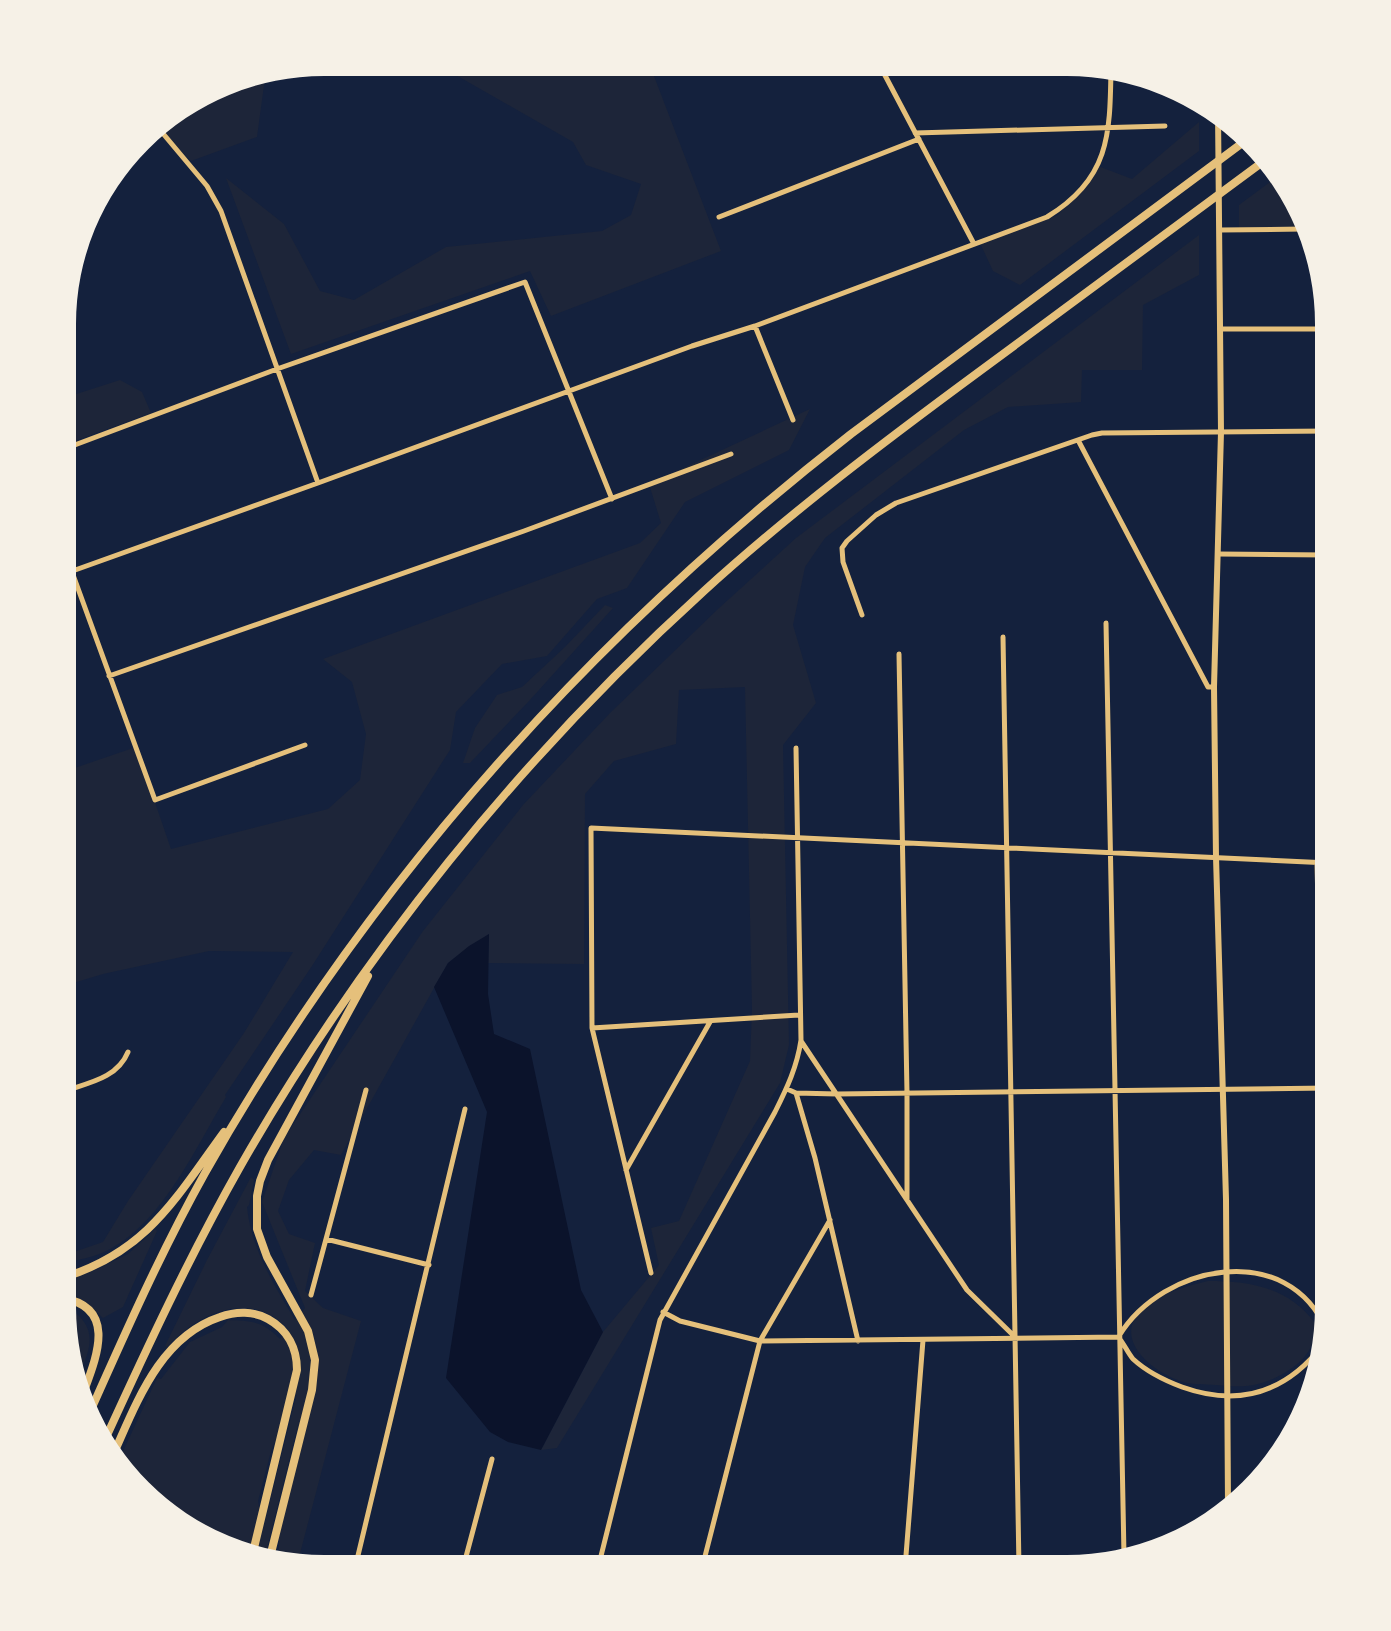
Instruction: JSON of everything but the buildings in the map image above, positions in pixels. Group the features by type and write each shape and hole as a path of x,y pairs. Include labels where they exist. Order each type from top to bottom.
{"highway":[{"path":"76,1273 116,1255 150,1228 253,1092 343,957 440,830 531,725 641,613 712,547 795,478 1239,145"},
{"path":"109,1431 182,1276 234,1177 304,1062 383,948 459,849 522,775 609,682 774,530 877,447 1258,165"},
{"path":"274,1550 312,1390 315,1360 308,1331 261,1244 256,1222 257,1196 268,1160 383,948"},
{"path":"95,1401 182,1216 253,1092"},
{"path":"76,1302 95,1319 98,1329 98,1351 88,1381"},
{"path":"118,1445 149,1380 182,1340 207,1322 227,1315 252,1314 269,1319 290,1339 297,1370 253,1544"}],"street":[{"path":"885,76 974,244"},
{"path":"76,570 692,346 755,326 1047,217 1068,203 1098,165 1109,127 1111,80"},
{"path":"719,217 917,136 1165,126"},
{"path":"1218,128 1221,432 1214,687 1227,1272 1228,1495"},
{"path":"164,134 207,186 221,211 318,483"},
{"path":"1220,230 1296,229"},
{"path":"76,444 277,369 525,282 612,499"},
{"path":"755,326 793,420"},
{"path":"1220,329 1315,329"},
{"path":"862,615 841,552 847,541 876,515 896,503 1102,433 1315,431"},
{"path":"1078,440 1208,687 1214,687"},
{"path":"109,676 352,593 731,454"},
{"path":"1218,554 1315,555"},
{"path":"76,582 155,800 305,745"},
{"path":"1106,623 1124,1548"},
{"path":"1003,637 1019,1554"},
{"path":"899,654 907,1200"},
{"path":"601,1554 663,1312 787,1089 797,1064 801,1040 796,748"},
{"path":"651,1273 592,1028 591,828 1314,863"},
{"path":"592,1028 799,1015"},
{"path":"625,1171 710,1021"},
{"path":"801,1040 967,1290 1016,1338"},
{"path":"76,1087 115,1072 128,1052"},
{"path":"787,1089 796,1093 837,1094 1314,1088"},
{"path":"311,1295 366,1090"},
{"path":"796,1093 858,1341"},
{"path":"358,1554 465,1109"},
{"path":"706,1554 760,1341 830,1220"},
{"path":"326,1239 429,1265"},
{"path":"1119,1337 1137,1311 1160,1293 1185,1280 1213,1273 1240,1271 1260,1274 1288,1285 1314,1308"},
{"path":"663,1312 680,1321 760,1341 1119,1337"},
{"path":"1119,1337 1132,1357 1161,1378 1195,1391 1228,1397 1262,1391 1285,1380 1309,1361"},
{"path":"906,1554 923,1340"},
{"path":"467,1554 492,1459"}],"shaded area":[{"path":"459,77 654,77 721,251 551,316 530,271 291,354 226,178 284,224 320,291 354,300 446,247 602,231 631,215 641,184 586,165 573,142"},
{"path":"264,84 257,137 191,161 164,134 200,109 244,89"},
{"path":"1199,122 1199,151 1020,285 993,271 980,243 1058,215 1098,166 1132,179"},
{"path":"1270,182 1296,230 1239,233 1239,205"},
{"path":"1199,235 1199,275 1143,305 1142,370 1082,370 1081,402 1008,407 964,430 825,538 805,567 793,625 816,703 783,745 789,1045 780,1083 557,1448 541,1450 603,1332 659,1265 651,1228 679,1221 750,1061 752,1009 745,687 679,690 676,744 614,761 585,794 584,964 488,963 489,934 448,963 341,1155 314,1150 289,1180 278,1211 289,1234 315,1243 305,1291 323,1308 361,1321 300,1553 279,1550 279,1527 299,1421 267,1548 259,1546 297,1393 271,1451 258,1501 261,1518 252,1544 200,1522 173,1504 123,1452 157,1378 161,1379 190,1342 222,1327 228,1320 256,1323 280,1339 288,1329 258,1310 226,1310 194,1324 165,1346 251,1177 254,1180 247,1207 253,1237 272,1280 295,1320 305,1308 262,1202 284,1138 423,931 523,805 610,713 796,538"},
{"path":"120,380 142,392 151,413 76,441 76,394"},
{"path":"810,409 789,450 685,502 627,588 597,599 547,656 502,664 456,712 450,750 312,966 225,1095 177,1181 162,1202 129,1236 110,1249 76,1260 76,1251 103,1242 244,1033 293,952 209,951 76,982 76,768 136,747 171,849 328,809 360,780 366,734 352,682 323,659 640,543 661,523 649,484"},
{"path":"605,605 613,608 470,763 463,763 475,728 497,695 522,687"},
{"path":"489,934 488,994 494,1034 530,1049 581,1290 603,1332 541,1450 508,1442 490,1432 446,1378 487,1112 434,987 448,963"},
{"path":"155,1229 157,1231 123,1307 103,1318 84,1301 76,1298 76,1277 128,1254"},
{"path":"1208,1281 1239,1282 1280,1294 1293,1301 1314,1322 1311,1346 1293,1367 1260,1383 1226,1386 1189,1383 1168,1376 1138,1351 1131,1329 1146,1306 1184,1287"},
{"path":"76,1313 90,1337 83,1366"}]}
